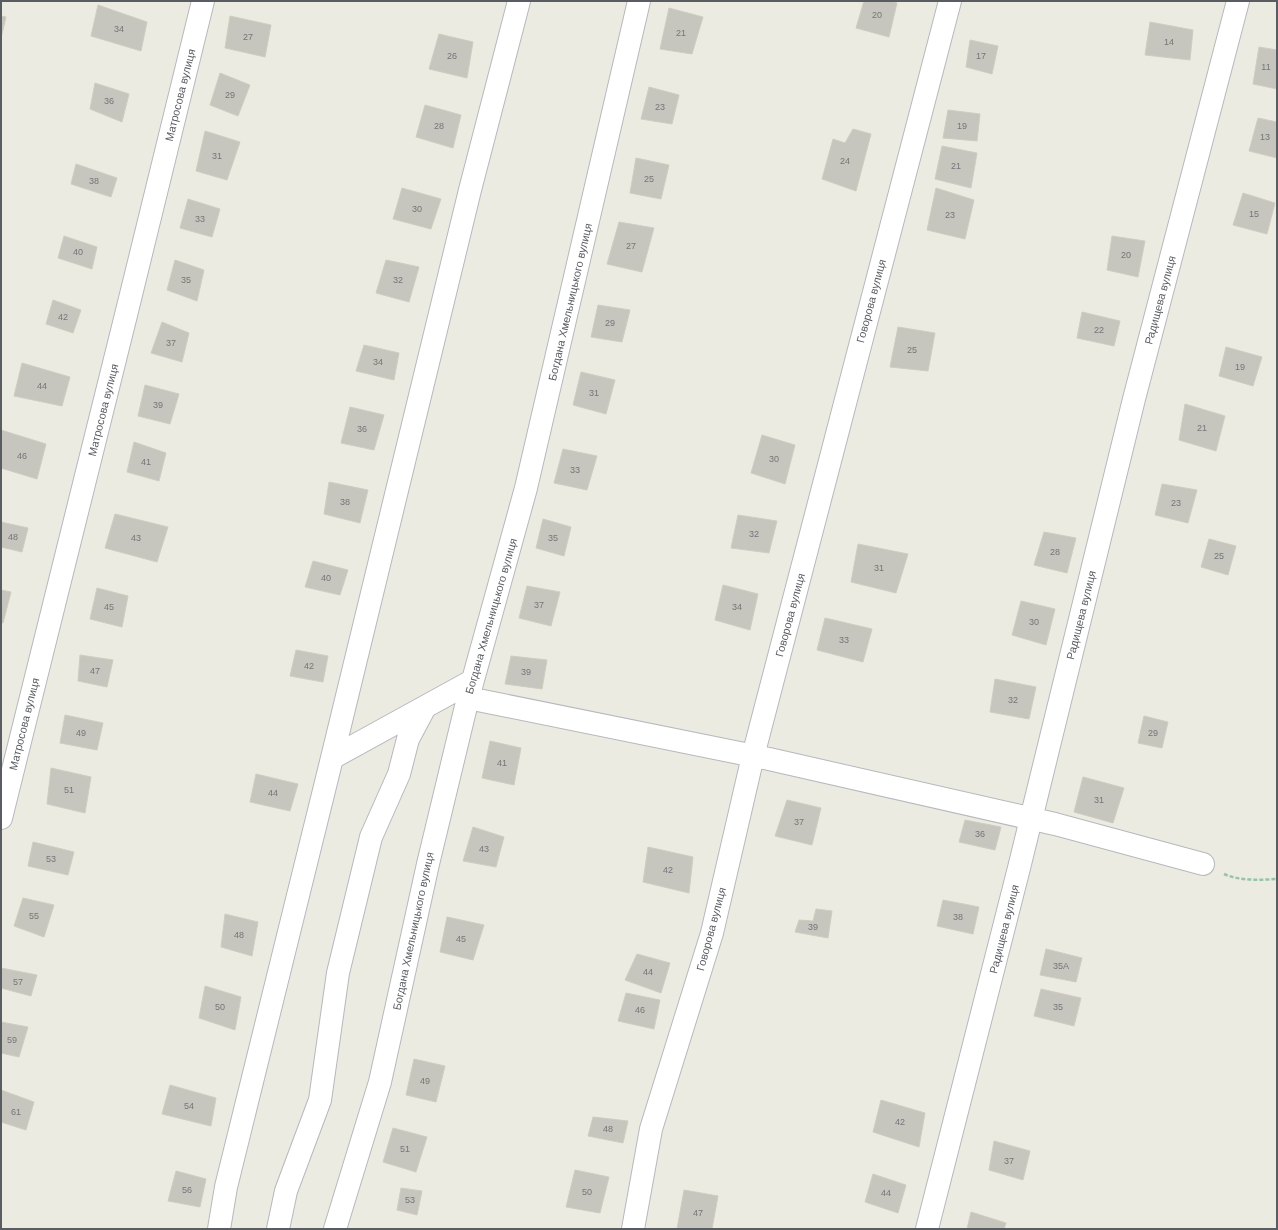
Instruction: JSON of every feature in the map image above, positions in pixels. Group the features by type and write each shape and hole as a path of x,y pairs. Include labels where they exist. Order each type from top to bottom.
{"street":[{"name":"Матросова вулиця","path":"1,818 203,1"},
{"path":"219,1229 226,1187 470,190 519,1"},
{"name":"Богдана Хмельницького вулиця","path":"335,1229 380,1082 428,864 470,689 526,488 639,1"},
{"name":"Говорова вулиця","path":"633,1229 651,1129 712,933 753,756 950,1"},
{"name":"Радищева вулиця","path":"927,1229 1031,819 1134,399 1238,1"},
{"path":"332,758 424,707 470,689 753,756 1031,819 1203,864"},
{"path":"278,1229 286,1191 320,1100 338,973 371,837 399,774 408,739 424,707"}],"path":[{"path":"1203,864 1231,877 1261,880 1277,879"}],"building":[{"path":"864,1 892,1 897,3 889,37 856,28"},
{"path":"98,5 147,22 141,51 91,36"},
{"path":"669,8 703,17 692,54 660,49"},
{"path":"1,16 6,17 1,38"},
{"path":"230,16 271,25 265,57 225,48"},
{"path":"1150,22 1193,30 1190,60 1145,55"},
{"path":"439,34 473,42 467,78 429,69"},
{"path":"970,40 998,46 992,74 966,67"},
{"path":"1259,47 1277,50 1277,89 1253,84"},
{"path":"220,73 250,85 238,116 210,105"},
{"path":"95,83 129,94 122,122 90,109"},
{"path":"649,87 679,95 672,124 641,119"},
{"path":"425,105 461,115 453,148 416,137"},
{"path":"948,110 980,114 977,141 943,138"},
{"path":"1258,118 1277,122 1277,158 1249,151"},
{"path":"853,129 871,134 856,191 822,179 833,139 845,143"},
{"path":"205,131 240,142 227,180 196,171"},
{"path":"942,146 977,153 971,188 935,179"},
{"path":"636,158 669,165 661,199 630,193"},
{"path":"76,164 117,178 111,197 71,184"},
{"path":"402,188 441,199 431,229 393,219"},
{"path":"936,188 974,200 965,239 927,230"},
{"path":"1243,193 1275,203 1267,234 1233,225"},
{"path":"188,199 220,209 212,237 180,228"},
{"path":"619,222 654,228 642,272 607,264"},
{"path":"64,236 97,247 92,269 58,258"},
{"path":"1112,236 1145,241 1138,277 1107,270"},
{"path":"175,260 204,270 197,301 167,290"},
{"path":"386,260 419,267 409,302 376,293"},
{"path":"53,300 81,310 73,333 46,324"},
{"path":"598,305 630,310 622,342 591,337"},
{"path":"1082,312 1120,321 1114,346 1077,338"},
{"path":"162,322 189,333 182,362 151,353"},
{"path":"898,327 935,333 928,371 890,367"},
{"path":"364,345 399,353 394,380 356,371"},
{"path":"1226,347 1262,357 1253,386 1219,376"},
{"path":"22,363 70,377 62,406 14,396"},
{"path":"581,372 615,380 606,414 573,405"},
{"path":"145,385 179,394 170,424 138,416"},
{"path":"1185,404 1225,416 1216,451 1179,440"},
{"path":"350,407 384,415 374,450 341,443"},
{"path":"1,430 46,444 37,479 1,468"},
{"path":"762,435 795,445 785,484 751,473"},
{"path":"134,442 166,453 159,481 127,472"},
{"path":"563,449 597,456 587,490 554,483"},
{"path":"329,482 368,490 360,523 324,514"},
{"path":"1162,484 1197,490 1188,523 1155,515"},
{"path":"115,514 168,527 157,562 105,548"},
{"path":"738,515 777,521 769,553 731,548"},
{"path":"543,519 571,527 564,556 536,548"},
{"path":"1,522 28,528 22,552 1,547"},
{"path":"1044,532 1076,538 1067,573 1034,565"},
{"path":"1209,539 1236,546 1228,575 1201,567"},
{"path":"858,544 908,554 896,593 851,582"},
{"path":"313,561 348,570 340,595 305,587"},
{"path":"723,585 758,594 750,630 715,620"},
{"path":"527,586 560,592 551,626 519,618"},
{"path":"97,588 128,596 122,627 90,619"},
{"path":"1,590 11,592 3,623 1,623"},
{"path":"1021,601 1055,609 1046,645 1012,635"},
{"path":"825,618 872,629 863,662 817,650"},
{"path":"296,650 328,656 323,682 290,676"},
{"path":"80,655 113,660 107,687 78,681"},
{"path":"511,656 547,660 542,689 505,684"},
{"path":"995,679 1036,687 1029,719 990,712"},
{"path":"65,715 103,723 97,750 60,743"},
{"path":"1144,716 1168,722 1162,748 1138,743"},
{"path":"490,741 521,748 514,785 482,778"},
{"path":"51,768 91,777 85,813 47,804"},
{"path":"256,774 298,784 290,811 250,802"},
{"path":"1083,777 1124,788 1113,823 1074,812"},
{"path":"787,800 821,808 812,845 775,836"},
{"path":"965,820 1001,827 995,850 959,842"},
{"path":"473,827 504,837 496,867 463,861"},
{"path":"33,842 74,852 68,875 28,866"},
{"path":"648,847 693,857 689,893 643,882"},
{"path":"23,898 54,905 44,937 14,926"},
{"path":"943,900 979,907 973,934 937,926"},
{"path":"816,909 832,911 828,938 795,932 799,920 813,921"},
{"path":"225,914 258,922 252,956 221,947"},
{"path":"447,917 484,925 473,960 440,952"},
{"path":"1046,949 1082,958 1076,982 1040,975"},
{"path":"637,954 670,963 661,993 625,980"},
{"path":"1,968 37,975 31,996 1,988"},
{"path":"205,986 241,997 235,1030 199,1018"},
{"path":"1041,989 1081,998 1074,1026 1034,1016"},
{"path":"626,993 660,1000 654,1029 618,1021"},
{"path":"1,1022 28,1027 19,1057 1,1053"},
{"path":"414,1059 445,1066 436,1102 406,1095"},
{"path":"170,1085 216,1098 211,1126 162,1114"},
{"path":"1,1090 34,1102 26,1130 1,1122"},
{"path":"881,1100 925,1113 919,1147 873,1132"},
{"path":"593,1117 628,1121 623,1143 588,1136"},
{"path":"393,1128 427,1137 416,1172 383,1162"},
{"path":"994,1141 1030,1151 1023,1180 989,1170"},
{"path":"575,1170 609,1177 600,1213 566,1207"},
{"path":"176,1171 206,1179 200,1207 168,1201"},
{"path":"873,1174 906,1185 898,1213 865,1202"},
{"path":"401,1188 422,1191 417,1215 397,1210"},
{"path":"684,1190 718,1196 712,1229 677,1229"},
{"path":"971,1212 1006,1223 1004,1229 967,1229"}]}
